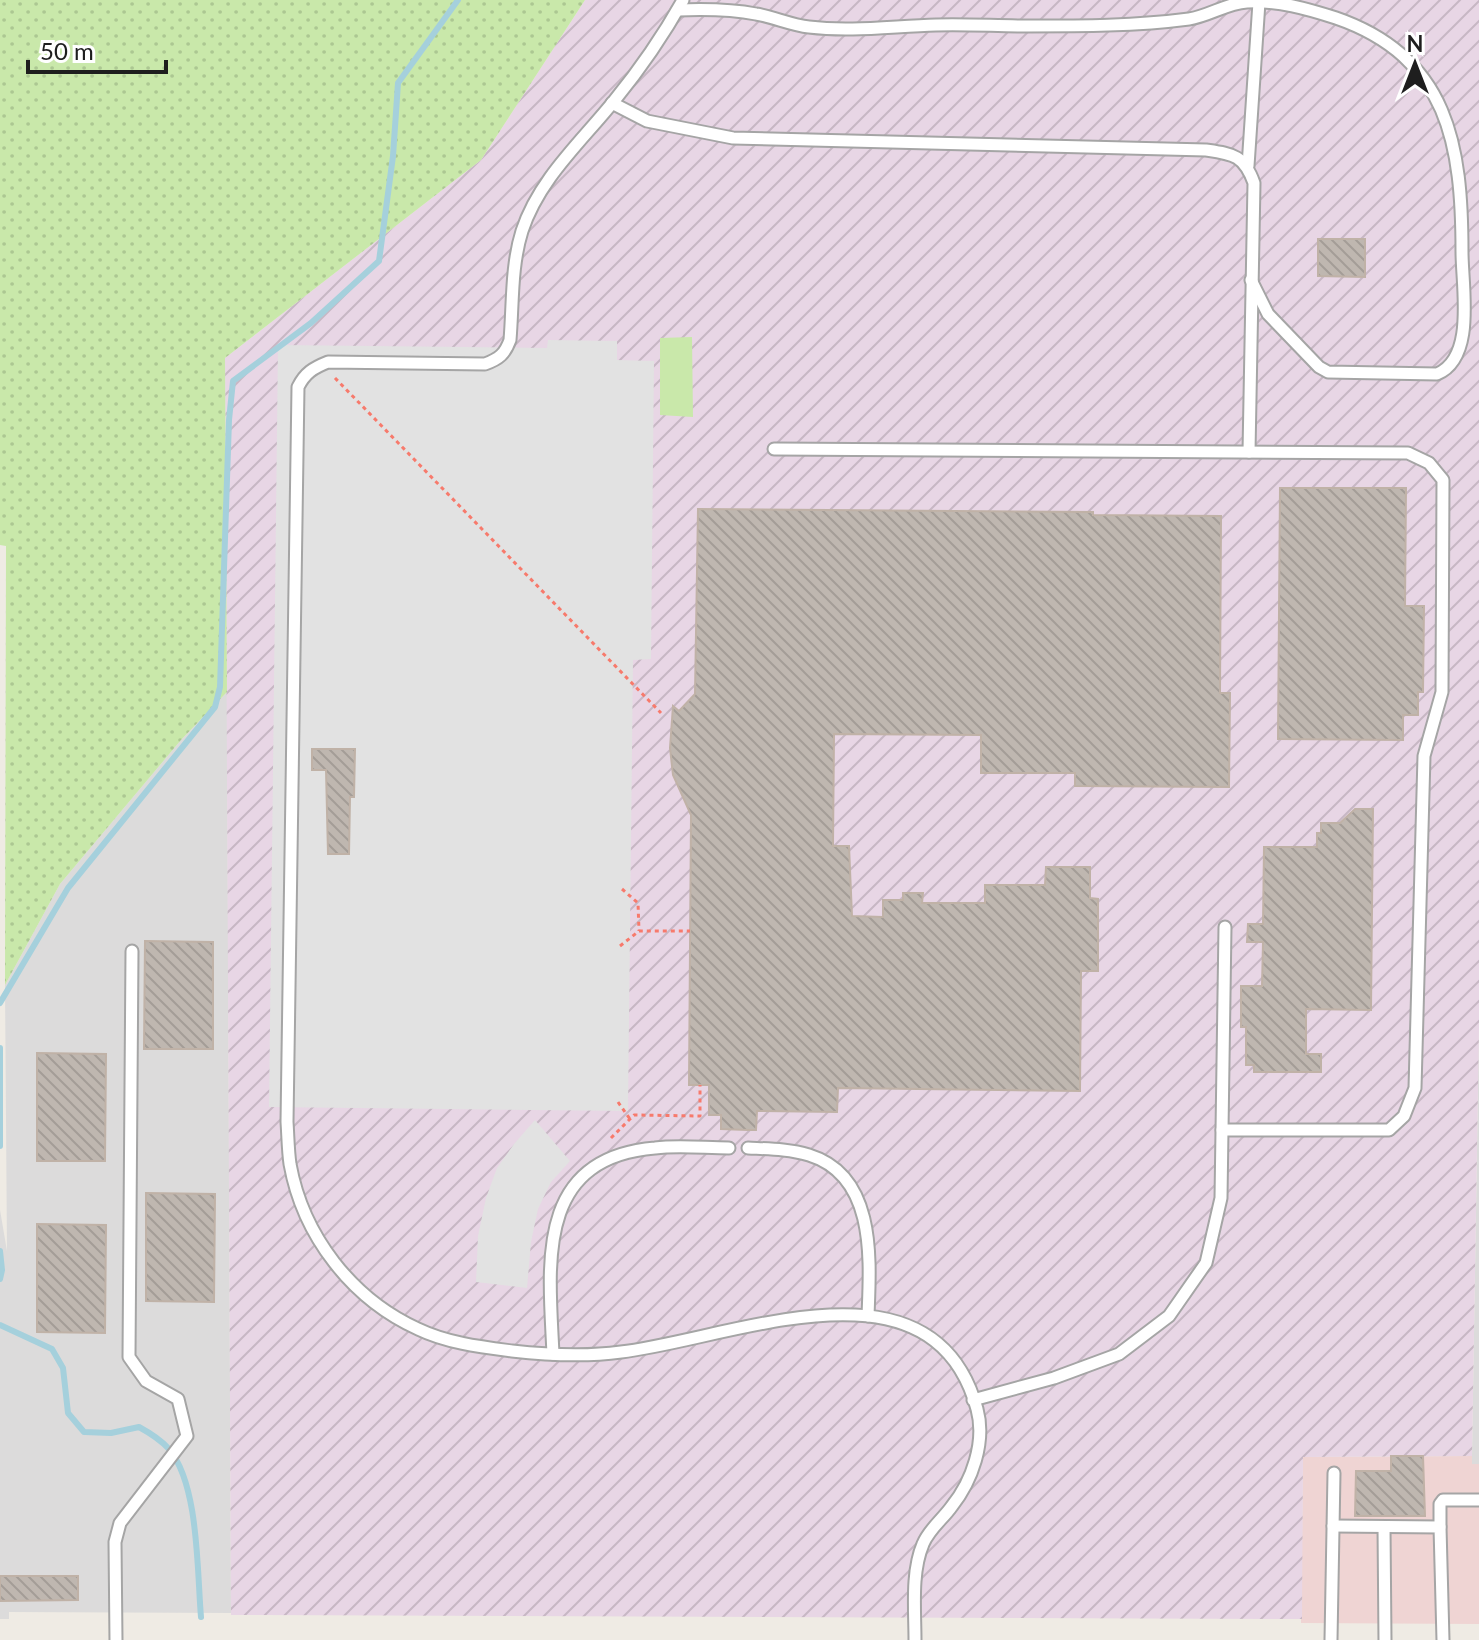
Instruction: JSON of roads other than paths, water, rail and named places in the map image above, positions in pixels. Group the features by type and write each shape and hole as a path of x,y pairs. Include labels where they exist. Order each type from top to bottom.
{"lane":[{"path":"1249,452 1254,183 1248,166 1259,2"},
{"path":"915,1640 917,1565 923,1543 962,1492 974,1467 978,1438 977,1411 960,1369 936,1340 886,1318 830,1314 628,1351 553,1354 491,1349 419,1330 386,1312 358,1290 336,1266 315,1235 299,1200 290,1163 287,1122 298,387 313,368 328,362 485,364 497,360 506,351 510,340 515,265 523,229 542,190 575,144 636,74 680,5 722,9 808,27 864,29 937,25 1149,23 1194,18 1232,4 1259,2 1316,11 1361,27 1400,52 1420,73 1452,141 1461,180 1463,342 1457,358 1448,370 1437,374 1328,372 1319,367 1268,314 1251,280"},
{"path":"612,103 647,121 733,138 1206,150 1231,154 1248,166"},
{"path":"774,449 1408,453 1429,463 1443,480 1442,692 1424,756 1415,1088 1404,1116 1389,1130 1222,1130"},
{"path":"973,1400 1054,1378 1119,1354 1169,1316 1206,1263 1221,1198 1225,927"},
{"path":"116,1640 115,1542 120,1523 187,1436 178,1399 146,1381 129,1357 132,951"},
{"path":"553,1354 552,1239 557,1215 569,1193 584,1176 605,1161 632,1152 655,1148 729,1148"},
{"path":"748,1148 786,1149 813,1156 838,1171 854,1192 865,1219 870,1252 868,1316"},
{"path":"1331,1640 1334,1473"},
{"path":"1443,1640 1440,1504 1443,1500 1479,1500"},
{"path":"1333,1526 1440,1527"},
{"path":"1384,1527 1385,1640"}],"waterway":[{"path":"0,1003 68,888 215,707 220,687 233,381 311,323 379,261 393,156 398,83 458,0"},
{"path":"0,1048 0,1146"},
{"path":"0,1251 0,1279"},
{"path":"0,1325 52,1349 63,1368 68,1413 84,1432 111,1433 139,1427 169,1449 179,1465 191,1506 201,1617"}]}
